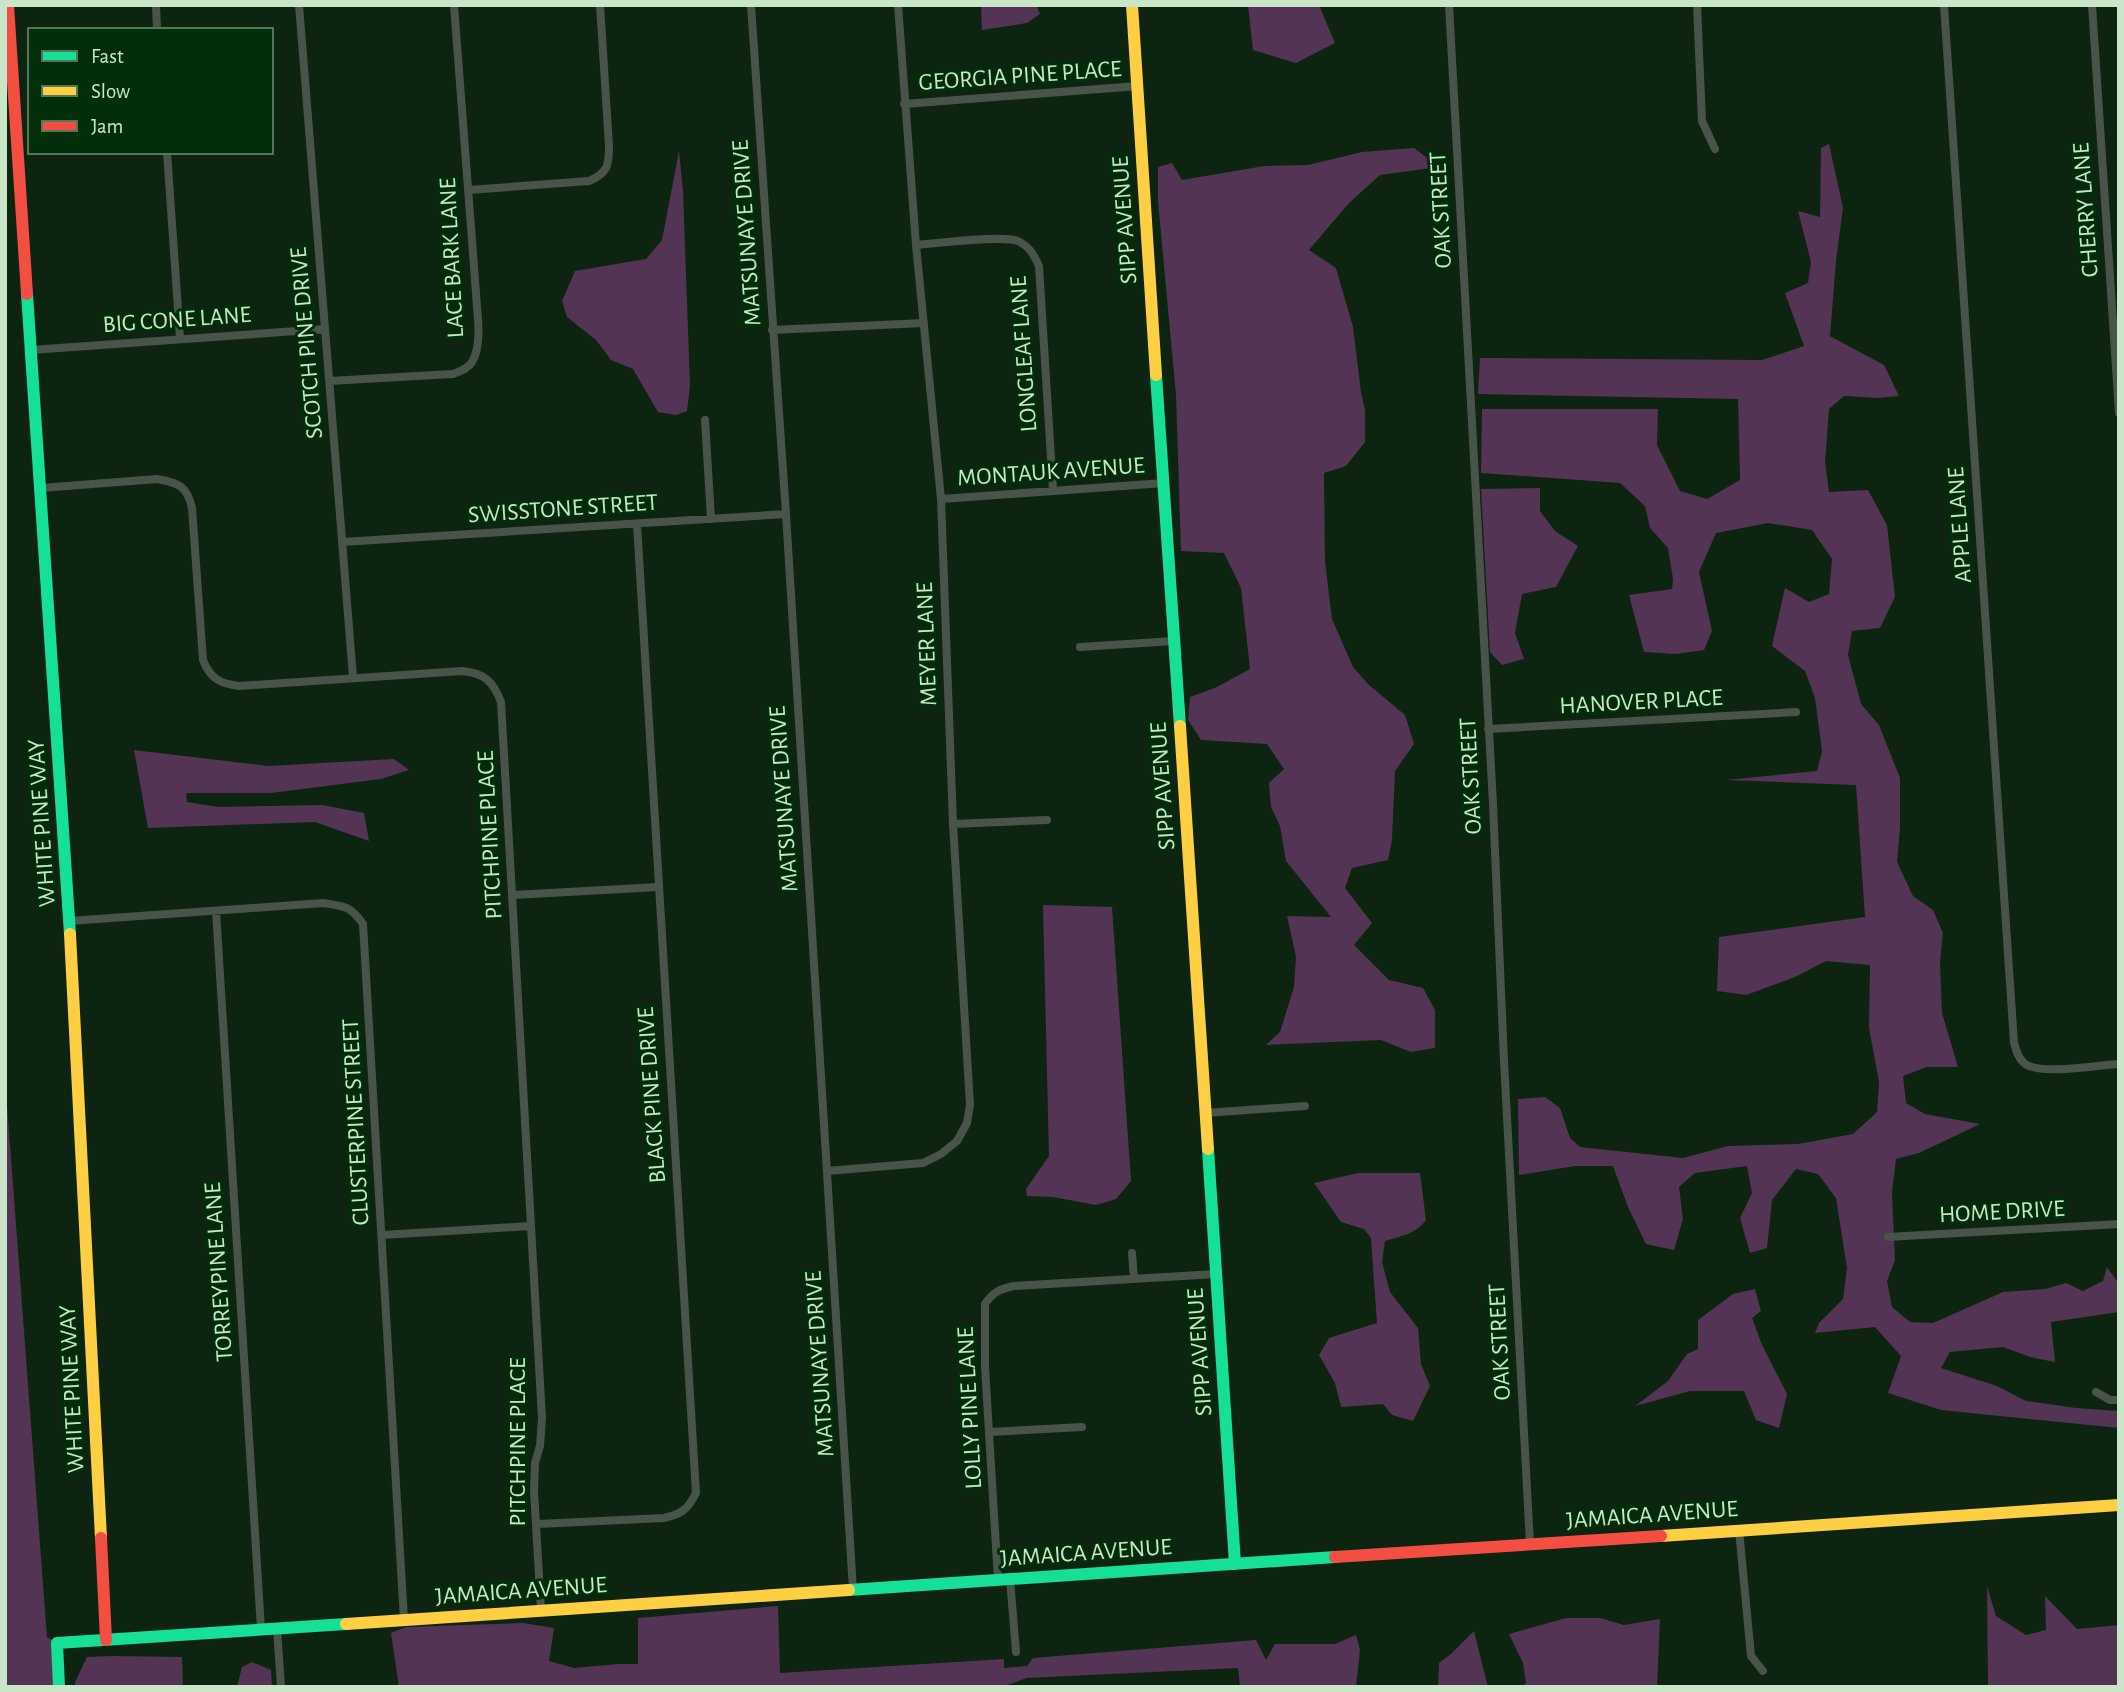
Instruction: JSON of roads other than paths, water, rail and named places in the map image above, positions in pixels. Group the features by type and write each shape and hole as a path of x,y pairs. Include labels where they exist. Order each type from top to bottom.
{"street":[{"name":"WHITE PINE WAY","path":"8,5 69,921 106,1640"},
{"path":"156,5 158,28"},
{"name":"SCOTCH PINE DRIVE","path":"299,5 353,677"},
{"name":"LACE BARK LANE","path":"329,382 453,374 466,369 473,361 478,340 454,5"},
{"path":"469,190 589,181 600,176 607,167 609,146 600,5"},
{"name":"MATSUNAYE DRIVE","path":"751,5 786,514 853,1590"},
{"name":"MEYER LANE","path":"827,1171 923,1163 941,1154 957,1141 967,1123 970,1105 953,824 941,499 916,245 898,5"},
{"name":"SIPP AVENUE","path":"1132,5 1234,1564"},
{"name":"OAK STREET","path":"1449,5 1530,1544"},
{"path":"1697,5 1702,121 1715,149"},
{"name":"APPLE LANE","path":"1944,5 2014,1043 2022,1062 2031,1068 2056,1069 2119,1064"},
{"name":"CHERRY LANE","path":"2092,5 2119,413"},
{"name":"GEORGIA PINE PLACE","path":"904,104 1138,86"},
{"path":"167,154 180,338"},
{"name":"LONGLEAF LANE","path":"916,245 1017,240 1033,252 1039,266 1052,490"},
{"path":"772,330 924,323"},
{"name":"BIG CONE LANE","path":"31,350 325,329"},
{"path":"705,420 711,519"},
{"name":"PITCHPINE PLACE","path":"41,488 157,479 172,481 182,486 189,495 192,508 203,660 208,671 225,685 462,671 488,678 496,688 501,702 542,1418 542,1433 535,1463 534,1492 541,1610"},
{"name":"MONTAUK AVENUE","path":"941,499 1164,483"},
{"name":"SWISSTONE STREET","path":"342,542 786,514"},
{"name":"BLACK PINE DRIVE","path":"537,1524 678,1515 689,1507 696,1493 637,524"},
{"path":"1080,647 1174,641"},
{"name":"HANOVER PLACE","path":"1488,729 1796,712"},
{"path":"953,824 1047,820"},
{"path":"513,895 658,887"},
{"name":"CLUSTERPINE STREET","path":"69,921 323,903 344,906 355,912 363,924 404,1620"},
{"name":"TORREYPINE LANE","path":"216,911 261,1629"},
{"path":"1205,1113 1305,1105"},
{"name":"HOME DRIVE","path":"1888,1237 2119,1224"},
{"path":"382,1235 531,1226"},
{"path":"1132,1253 1134,1279"},
{"name":"LOLLY PINE LANE","path":"1016,1652 1004,1579 990,1432 985,1304 990,1296 1000,1289 1014,1286 1216,1274"},
{"path":"2096,1392 2110,1401 2119,1400"},
{"path":"990,1432 1082,1427"},
{"name":"JAMAICA AVENUE","path":"59,1687 57,1643 2119,1505"},
{"path":"1739,1530 1751,1656 1763,1671"},
{"path":"277,1628 281,1687"}]}
